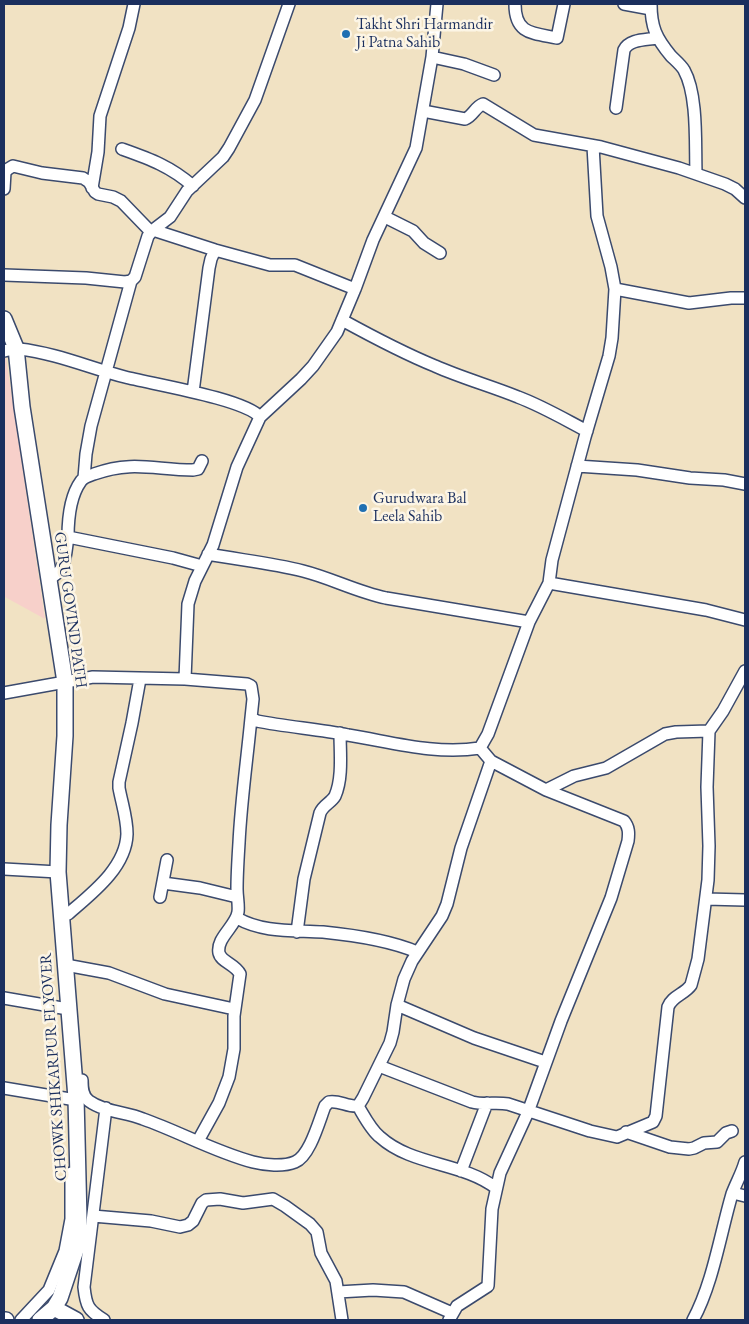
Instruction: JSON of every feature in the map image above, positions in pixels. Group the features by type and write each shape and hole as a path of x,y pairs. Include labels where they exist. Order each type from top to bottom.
{"street":[{"path":"92,188 98,152 100,116 129,28 134,4"},
{"path":"84,478 86,454 106,372 131,281 135,277 145,243 152,231 170,217 187,191 223,158 250,112 258,94 289,4"},
{"path":"185,678 188,604 194,581 218,532 237,467 260,417 292,389 313,366 334,337 355,289 373,240 416,148 432,58 437,4"},
{"path":"515,4 518,24 524,30 557,38 564,4"},
{"path":"624,4 651,6 653,27 657,38 683,70 689,84 694,118 696,172"},
{"path":"616,108 626,46 630,43 657,38"},
{"path":"432,58 464,64 494,75"},
{"path":"423,111 465,119 478,106 483,104 534,135 593,146 696,172 725,184 745,198"},
{"path":"480,748 488,734 529,622 549,583 552,560 609,356 612,338 614,289 611,268 597,216 593,146"},
{"path":"122,149 169,167 193,186"},
{"path":"4,189 5,172 13,166 42,173 83,178 89,182 98,194 121,201 152,231 270,265 295,265 355,289"},
{"path":"384,217 413,231 424,243 440,253"},
{"path":"193,392 210,259 215,250"},
{"path":"4,275 131,281"},
{"path":"614,289 689,303 745,298"},
{"name":"GURU GOVIND PATH","path":"4,319 22,407 65,682 65,736 58,872 64,912"},
{"path":"342,320 365,334 416,358 518,396 587,431"},
{"path":"10,350 48,354 106,372 193,392 250,409 260,417"},
{"path":"49,578 57,576 61,570 74,496 80,482 84,478 110,469 133,466 193,470 198,469 202,461"},
{"path":"577,466 637,470 745,484"},
{"path":"68,537 173,558 202,566"},
{"path":"208,554 303,571 386,598 529,622"},
{"path":"549,583 706,610 745,620"},
{"path":"379,1066 466,1100 480,1104 508,1104 600,1134 617,1137 653,1122 656,1116 666,1015 670,1002 691,985 698,959 709,864 707,787 709,731 723,711 745,671"},
{"path":"4,693 93,677 185,678 251,686 253,699 240,822 238,911 237,918 224,937 219,949 223,959 237,968 240,974 234,1009 234,1049 229,1077 219,1103 198,1141"},
{"path":"21,1320 49,1290 66,1251 71,1219 70,1099 56,916 64,912 109,876 126,843 126,817 119,782 140,679"},
{"path":"251,718 270,724 340,733 434,750 480,748"},
{"path":"546,790 574,776 606,768 665,734 709,731"},
{"path":"297,932 303,885 320,813 322,807 334,797 338,781 340,733"},
{"path":"338,1292 373,1290 404,1292 451,1317 465,1301 488,1286 492,1209 496,1188 504,1164 528,1112 545,1062 611,898 628,841 629,832 624,821 546,790 491,761 480,748"},
{"path":"358,1106 379,1066 393,1032 396,1005 416,952 439,921 447,904 461,848 491,761"},
{"path":"160,897 167,860"},
{"path":"4,869 58,872"},
{"path":"163,882 237,897"},
{"path":"706,899 745,900"},
{"path":"64,912 72,966 83,1093 88,1101 141,1118 254,1162 278,1164 295,1162 305,1154 329,1102 334,1100 358,1106"},
{"name":"CHOWK SHIKARPUR FLYOVER","path":"40,1320 54,1308 60,1298 78,1244 76,1098 63,934 64,912"},
{"path":"237,918 249,925 266,929 324,932 386,942 404,946 416,952"},
{"path":"72,966 109,973 165,994 234,1009"},
{"path":"4,998 62,1008"},
{"path":"396,1005 490,1044 545,1062"},
{"path":"4,1088 70,1099"},
{"path":"461,1171 487,1103"},
{"path":"358,1106 378,1137 387,1143 420,1158 486,1180 496,1188"},
{"path":"104,1320 92,1313 85,1303 84,1287 106,1108"},
{"path":"626,1132 670,1147 689,1149 704,1143 716,1142 726,1133 732,1131"},
{"path":"693,1320 709,1279 732,1194 745,1162"},
{"path":"732,1194 745,1196"},
{"path":"93,1216 151,1221 180,1227 188,1225 193,1221 202,1203 206,1200 220,1199 243,1203 273,1199 314,1228 319,1239 321,1252 332,1272 338,1292 342,1320"},
{"path":"54,1308 76,1320"}],"shaded area":[{"path":"4,358 6,358 45,619 5,597"}],"place":[{"name":"Takht Shri Harmandir Ji Patna Sahib","path":"346,34"},
{"name":"Gurudwara Bal Leela Sahib","path":"363,508"}]}
